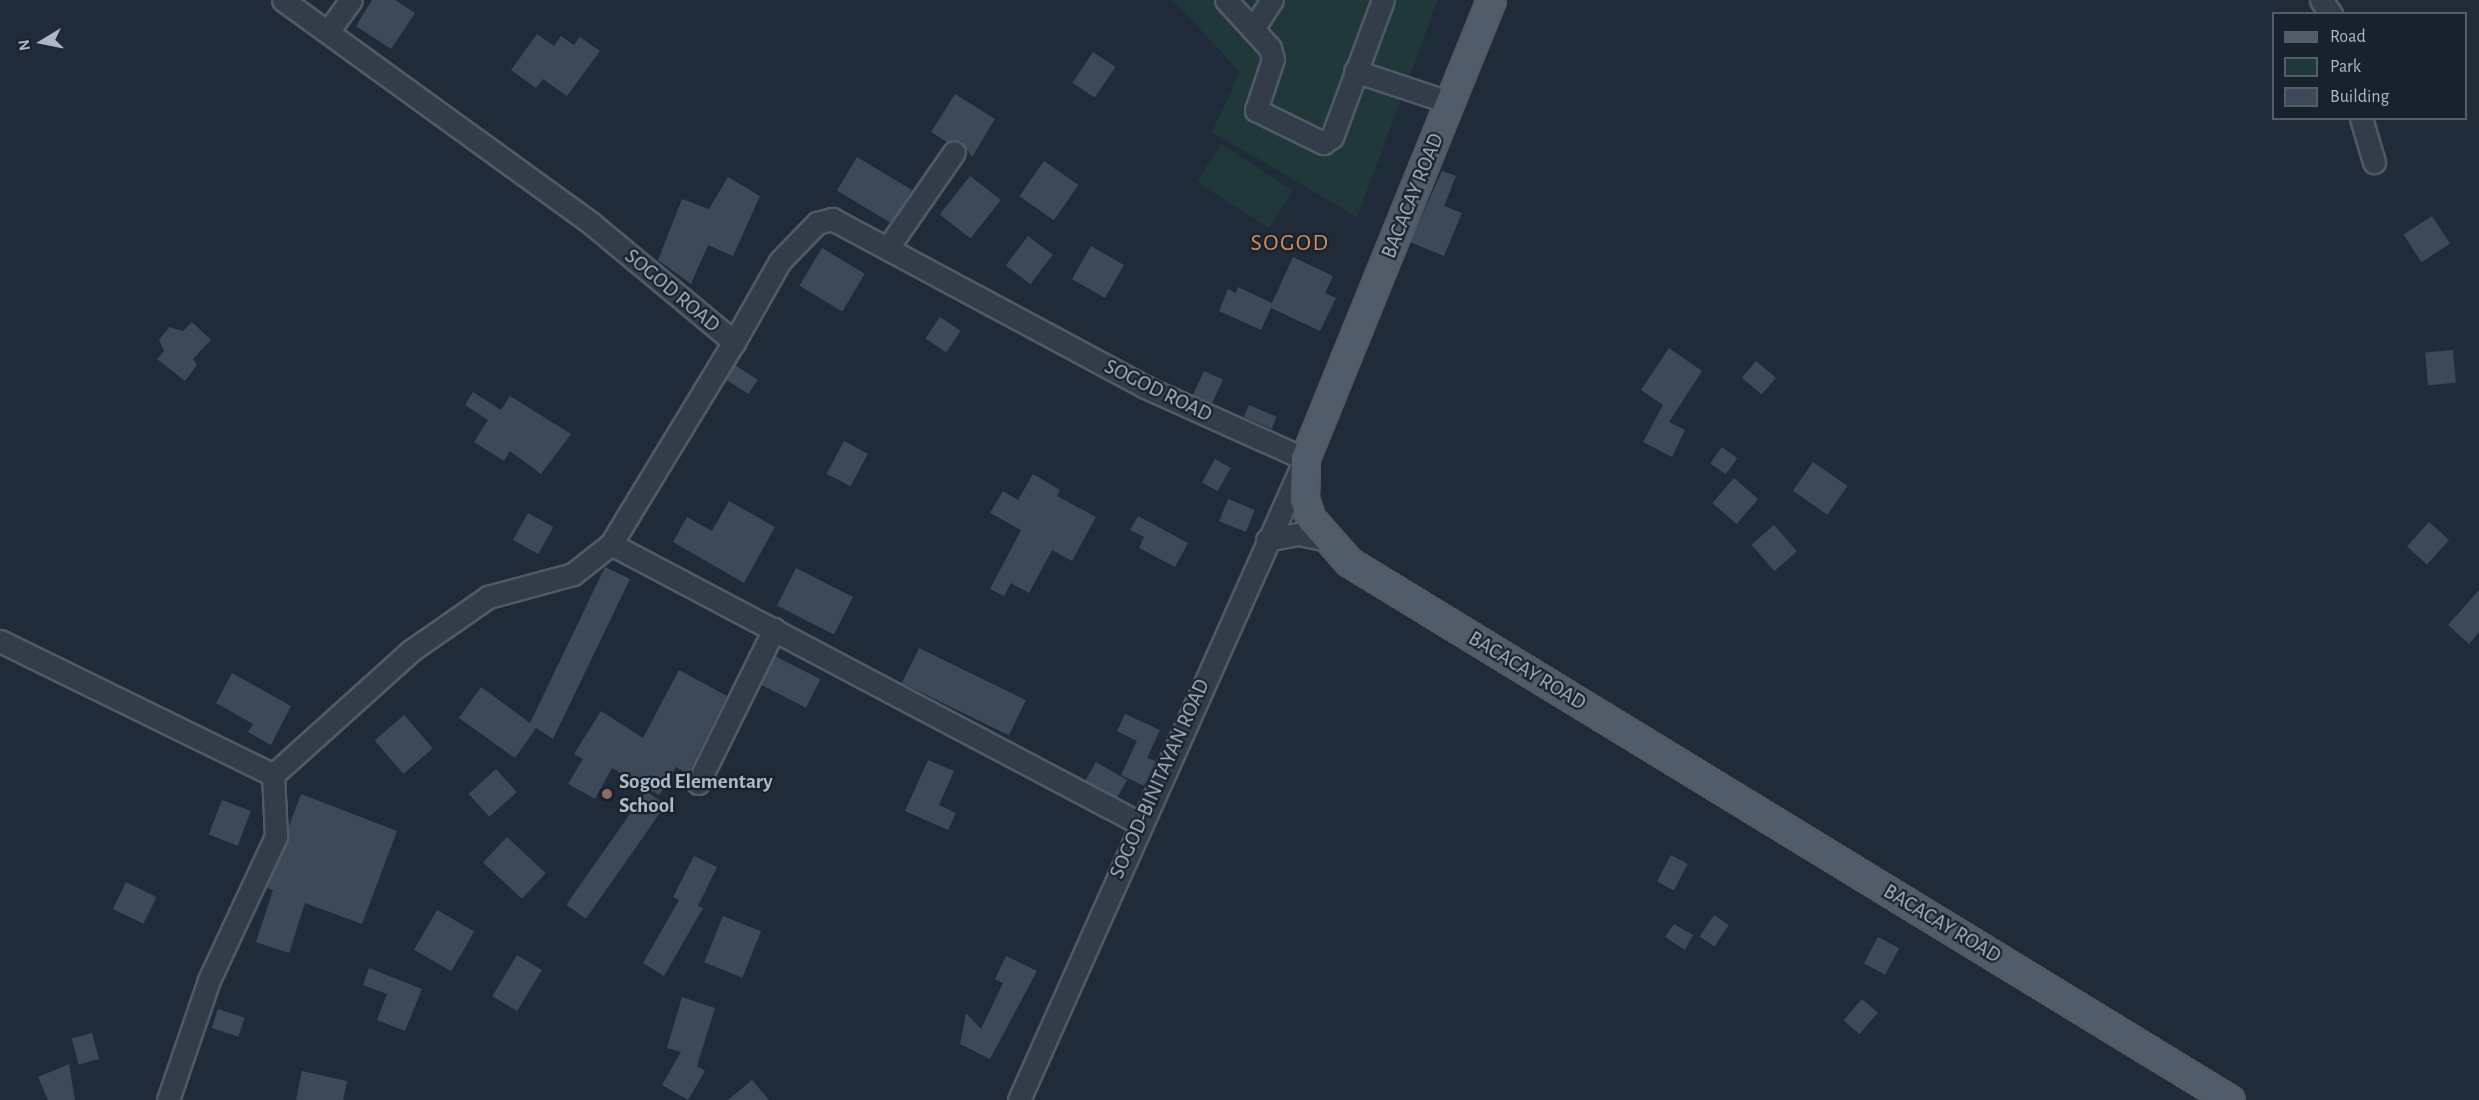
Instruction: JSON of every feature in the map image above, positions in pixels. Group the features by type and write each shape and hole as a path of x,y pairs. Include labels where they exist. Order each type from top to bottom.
{"main road":[{"name":"BACACAY ROAD","path":"1491,0 1305,459 1304,499 1327,540 1349,562 2230,1100"}],"street":[{"name":"SOGOD ROAD","path":"283,0 329,30 592,224 734,342 780,261 817,223 832,219 889,246 1145,387 1305,459"},
{"path":"329,30 351,0"},
{"path":"1226,0 1253,29 1273,59 1256,110 1323,143 1332,137 1383,0"},
{"path":"1253,29 1272,0"},
{"path":"1355,71 1451,103"},
{"path":"2362,120 2374,162"},
{"path":"889,246 954,152"},
{"path":"273,775 412,650 488,597 573,574 611,544 734,342"},
{"name":"SOGOD-BINITAYAN ROAD","path":"1019,1100 1139,823 1305,459"},
{"path":"1267,540 1299,534 1327,540"},
{"path":"611,544 1139,823"},
{"path":"698,783 774,630"},
{"path":"0,641 273,775"},
{"path":"168,1100 209,980 276,836 273,775"}],"green space":[{"path":"1173,0 1438,0 1357,217 1212,132 1240,72"},
{"path":"1221,144 1293,191 1269,229 1196,182"}],"building":[{"path":"372,0 395,0 415,13 391,49 356,26"},
{"path":"537,34 554,46 561,36 574,45 580,37 600,51 567,96 543,79 536,88 511,70"},
{"path":"1093,52 1115,67 1095,98 1072,83"},
{"path":"955,94 995,119 972,157 961,141 947,142 931,132"},
{"path":"857,157 912,190 892,223 837,190"},
{"path":"1044,161 1078,185 1054,220 1019,196"},
{"path":"1442,171 1456,176 1444,206 1462,213 1444,256 1410,242"},
{"path":"970,176 1001,200 971,239 940,215"},
{"path":"728,177 760,196 733,256 708,245 691,284 658,260 682,199 709,209"},
{"path":"2432,216 2450,244 2421,262 2403,235"},
{"path":"1028,236 1053,255 1030,284 1006,266"},
{"path":"1091,246 1124,265 1105,298 1072,279"},
{"path":"822,248 865,274 842,311 799,286"},
{"path":"1293,257 1333,276 1325,293 1336,298 1320,331 1271,308 1261,330 1219,311 1228,289 1236,293 1238,287 1272,303"},
{"path":"940,317 961,331 946,353 925,339"},
{"path":"192,322 211,340 193,359 197,365 185,381 157,359 164,351 159,340 169,327 183,331"},
{"path":"1669,348 1702,371 1669,422 1685,430 1672,457 1643,442 1663,405 1641,390"},
{"path":"2453,350 2456,383 2428,385 2425,352"},
{"path":"1756,361 1776,378 1762,395 1742,378"},
{"path":"735,365 758,380 748,394 726,379"},
{"path":"1204,371 1223,380 1212,403 1193,395"},
{"path":"473,392 501,410 510,396 571,434 541,474 510,451 504,461 474,442 488,420 465,405"},
{"path":"1249,405 1277,417 1272,429 1244,417"},
{"path":"844,441 868,454 850,486 827,474"},
{"path":"1722,447 1737,458 1726,474 1710,463"},
{"path":"1215,459 1231,468 1218,491 1202,483"},
{"path":"1813,462 1847,486 1827,515 1793,491"},
{"path":"1033,474 1060,490 1057,496 1096,517 1072,561 1052,550 1029,593 1011,583 1004,596 990,589 1021,530 990,513 1003,491 1018,500"},
{"path":"1734,478 1758,499 1737,524 1712,503"},
{"path":"1228,499 1255,510 1246,532 1219,521"},
{"path":"729,501 775,527 744,583 673,542 687,517 712,531"},
{"path":"528,513 553,527 538,554 513,540"},
{"path":"1138,516 1188,543 1175,567 1139,548 1144,537 1130,530"},
{"path":"2429,522 2449,540 2427,565 2407,547"},
{"path":"1774,525 1797,551 1774,571 1751,545"},
{"path":"605,567 630,579 553,739 536,728 515,758 459,718 481,687 530,723"},
{"path":"796,568 853,597 834,634 777,605"},
{"path":"2479,590 2479,632 2469,644 2448,625"},
{"path":"919,648 1026,700 1009,735 902,683"},
{"path":"775,656 820,679 806,708 760,685"},
{"path":"679,670 727,696 688,774 676,767 659,795 612,768 595,799 568,784 583,759 574,754 601,711 643,738"},
{"path":"232,673 291,706 271,745 248,732 253,724 216,703"},
{"path":"1125,714 1160,730 1147,758 1156,761 1144,786 1121,775 1137,741 1117,731"},
{"path":"404,715 433,748 403,774 375,741"},
{"path":"928,760 954,771 939,805 956,813 948,830 905,811"},
{"path":"1096,762 1127,780 1117,798 1086,780"},
{"path":"496,769 517,792 489,817 469,794"},
{"path":"646,791 666,805 586,919 566,905"},
{"path":"301,794 397,831 362,924 305,903 289,953 256,942 273,890 266,888"},
{"path":"222,800 251,811 238,846 209,835"},
{"path":"507,837 546,873 522,899 483,863"},
{"path":"1671,855 1688,864 1674,890 1657,881"},
{"path":"694,856 717,867 698,906 703,908 664,976 643,963 679,900 673,897"},
{"path":"126,882 157,897 143,924 113,909"},
{"path":"437,910 474,932 451,971 414,950"},
{"path":"1714,915 1729,925 1714,947 1699,937"},
{"path":"723,916 761,931 742,978 704,962"},
{"path":"1674,924 1693,935 1685,950 1665,937"},
{"path":"1878,937 1899,948 1885,975 1864,963"},
{"path":"517,955 542,970 517,1011 492,996"},
{"path":"1006,956 1037,971 990,1059 960,1044 966,1013 981,1029 1003,983 995,979"},
{"path":"369,968 422,989 405,1031 377,1020 387,994 363,985"},
{"path":"682,997 715,1008 697,1066 705,1071 688,1100 662,1085 681,1052 667,1048"},
{"path":"1862,999 1878,1013 1859,1034 1844,1020"},
{"path":"218,1009 245,1018 238,1037 212,1028"},
{"path":"92,1033 99,1059 79,1065 72,1038"},
{"path":"69,1064 75,1100 48,1100 38,1077"},
{"path":"302,1071 347,1081 343,1100 296,1100"},
{"path":"752,1080 769,1100 728,1100"}],"place":[{"name":"Sogod Elementary School","path":"607,794"}],"district":[{"name":"SOGOD","path":"1290,244"}]}
